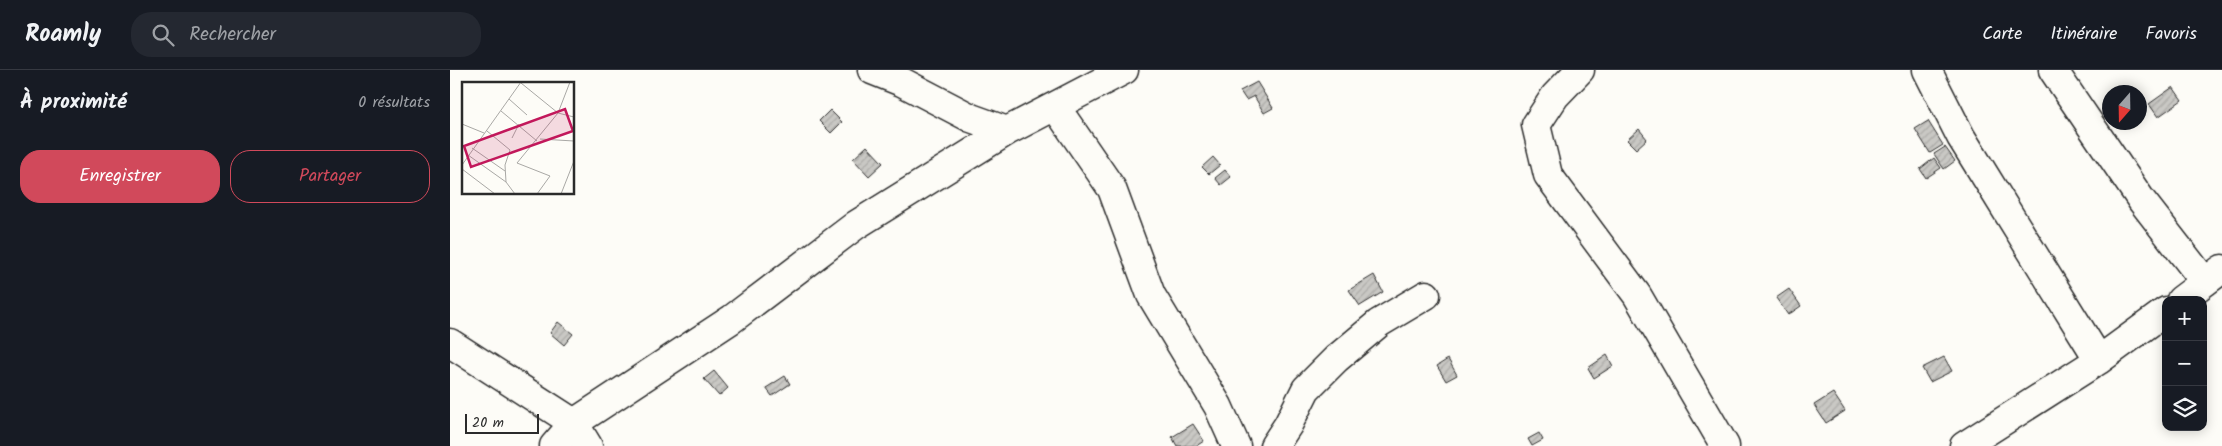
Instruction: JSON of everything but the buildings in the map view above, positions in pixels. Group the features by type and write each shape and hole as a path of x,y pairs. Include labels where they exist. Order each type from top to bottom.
{"street":[{"path":"872,70 902,82 971,118 1007,131"},
{"path":"554,446 574,423 732,319 856,225 1007,131 1124,70"},
{"path":"1580,70 1555,96 1536,125 1548,175 1636,295 1725,446"},
{"path":"1927,70 1961,137 2099,360"},
{"path":"2053,70 2142,201 2214,275 2186,296"},
{"path":"1055,106 1112,189 1151,295 1218,406 1236,446"},
{"path":"1274,446 1288,425 1306,389 1336,359 1379,323 1426,295"},
{"path":"1964,446 2099,360 2162,314"},
{"path":"450,343 574,423 588,446"}]}
